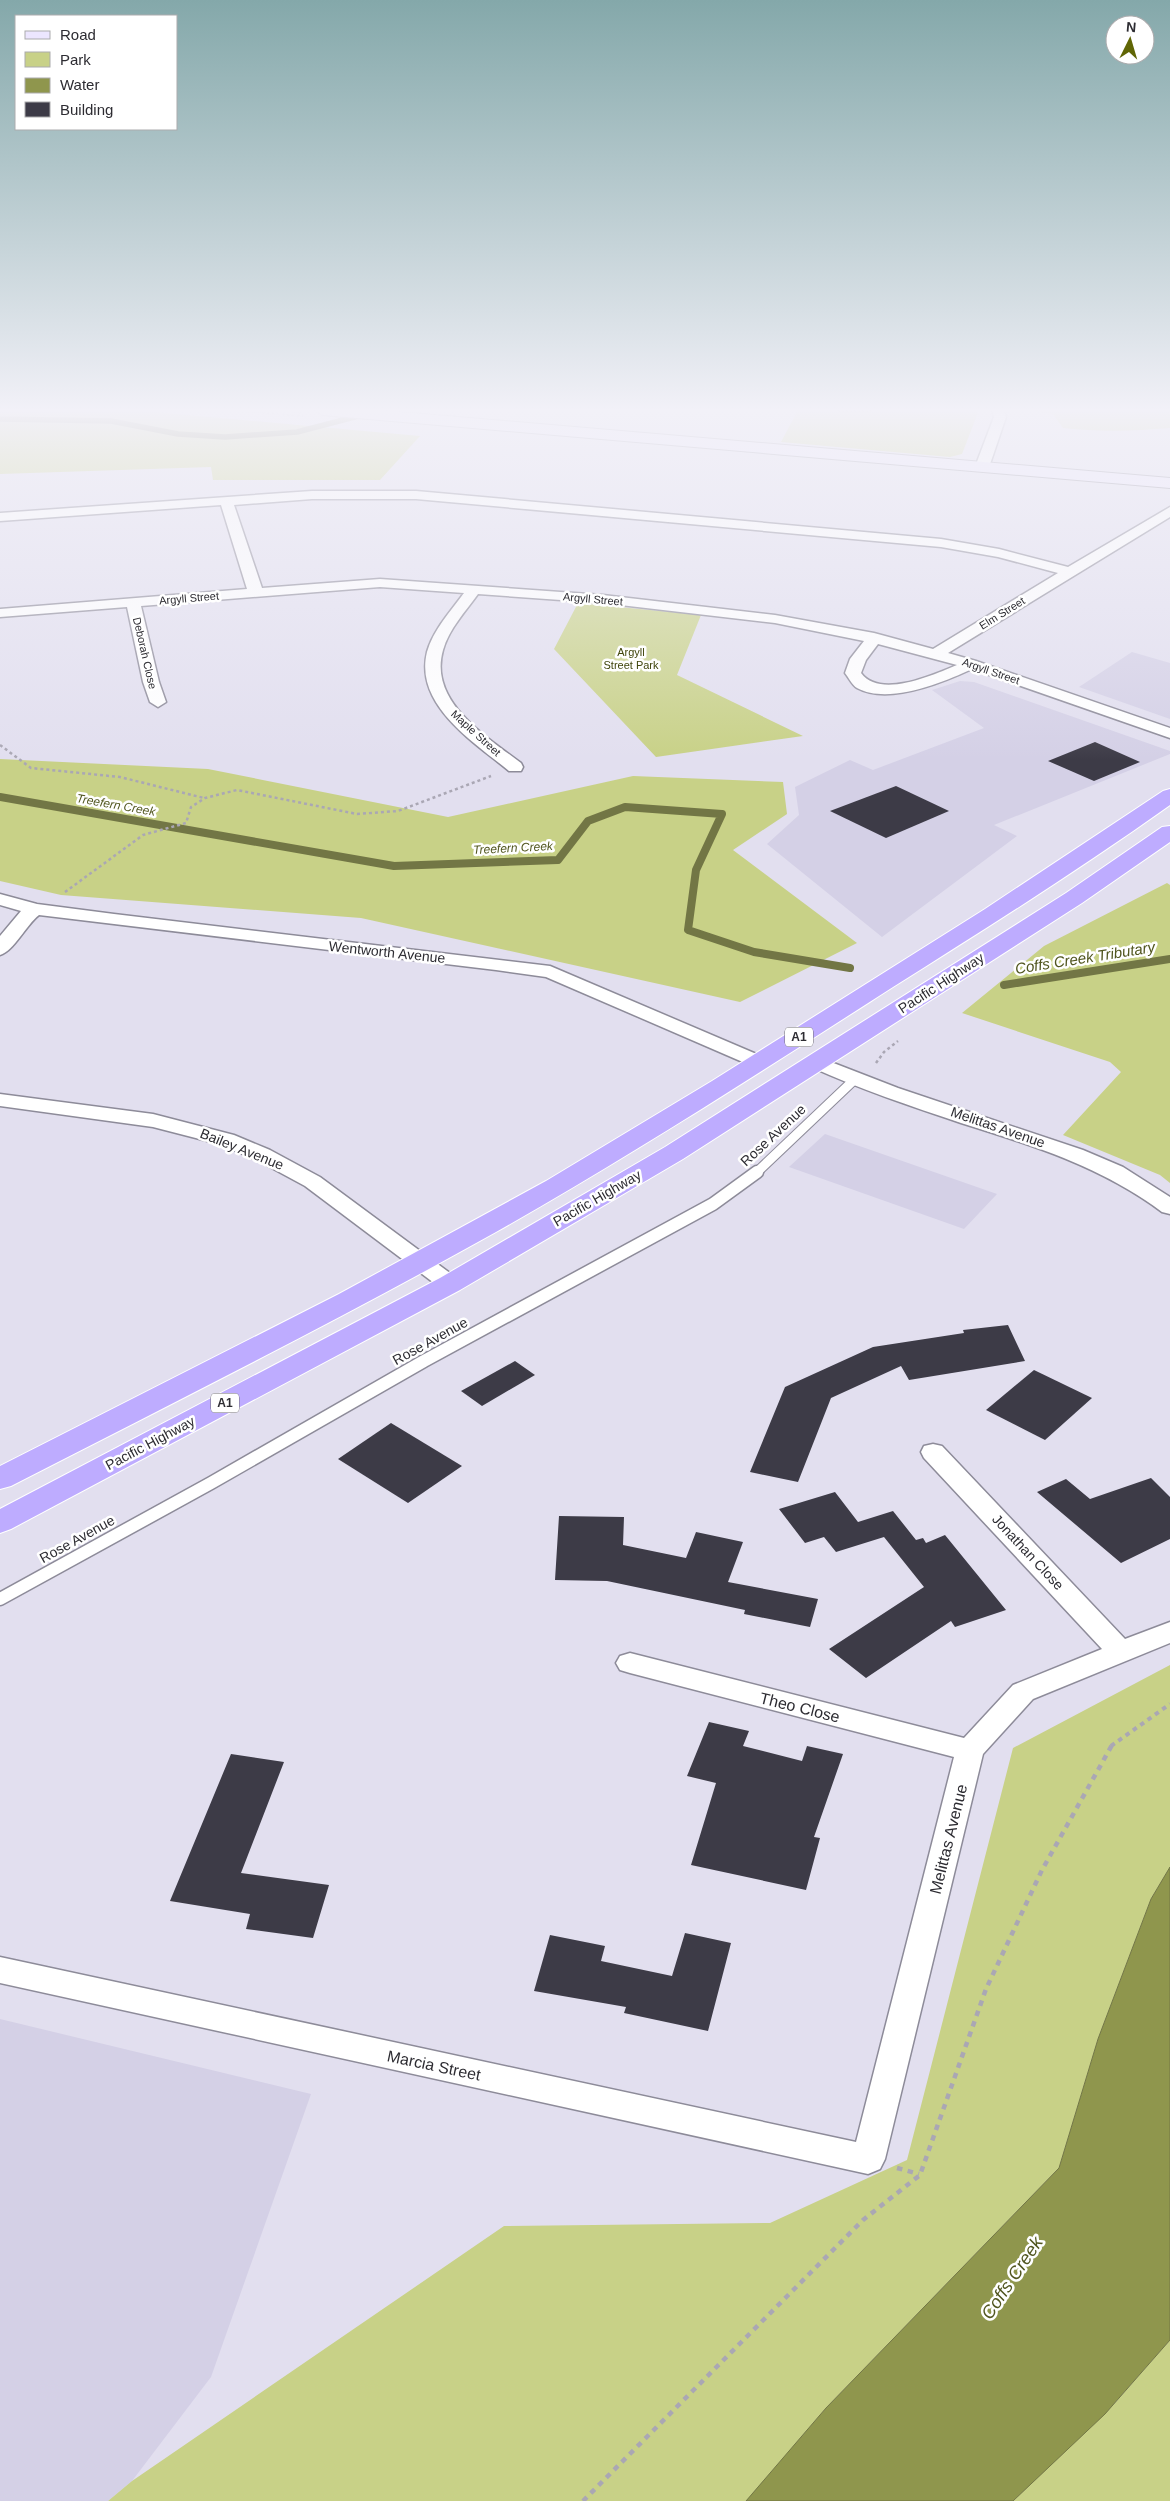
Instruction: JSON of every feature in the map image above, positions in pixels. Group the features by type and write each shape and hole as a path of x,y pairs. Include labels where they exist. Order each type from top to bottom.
{"highway":[{"name":"A1","path":"0,1479 348,1301 562,1182 759,1062 1027,892 1170,795"},
{"name":"Pacific Highway","path":"0,1522 450,1284 674,1153 818,1063 1074,898 1170,832"}],"street":[{"path":"234,527 256,592"},
{"path":"768,527 941,543 999,553 1069,572"},
{"name":"Elm Street","path":"936,653 1144,527"},
{"name":"Argyll Street","path":"0,613 380,583 603,599 702,610 800,624 874,638 936,653 971,664 1170,733"},
{"name":"Maple Street","path":"474,590 436,650 432,664 433,677 437,691 454,715 515,767"},
{"name":"Deborah Close","path":"133,603 158,702"},
{"path":"874,638 858,659 853,673 858,682 867,686 894,689 912,686 952,674 971,664"},
{"name":"Wentworth Avenue","path":"0,899 36,909 123,921 496,964 550,972 759,1062"},
{"path":"0,949 23,918 36,909"},
{"name":"Melittas Avenue","path":"818,1063 854,1080 1060,1148 1112,1170 1170,1207"},
{"name":"Bailey Avenue","path":"0,1100 104,1111 154,1119 207,1134 248,1149 297,1172 450,1284"},
{"name":"Jonathan Close","path":"933,1452 1122,1653"},
{"name":"Melittas Avenue","path":"868,2159 970,1750 1023,1692 1170,1632"},
{"name":"Theo Close","path":"630,1663 970,1750"},
{"name":"Marcia Street","path":"0,1970 868,2159"}],"lane":[{"name":"Rose Avenue","path":"0,1599 211,1483 424,1361 714,1204 755,1174 854,1080"}],"path":[{"path":"0,745 31,768 120,777 205,798"},
{"path":"61,895 143,835 186,823 191,806 205,798 237,790 358,814 398,811 515,767"}],"shaded area":[{"path":"1132,652 1170,663 1170,719 1079,687"},
{"path":"960,681 974,682 1170,751 1170,754 994,825 1017,836 882,937 767,844 799,815 795,787 850,760 873,770 984,728 932,690"},
{"path":"825,1134 997,1194 964,1229 789,1167"},
{"path":"0,2019 311,2094 211,2377 132,2481 108,2501 0,2501"}],"green space":[{"name":"Argyll Street Park","path":"578,603 701,615 677,675 803,736 656,757 554,649"},
{"path":"0,759 208,769 448,817 633,776 783,782 787,814 733,850 857,943 740,1002 361,918 61,895 0,881"},
{"path":"1167,883 1170,885 1170,1183 1160,1175 1063,1135 1121,1072 1110,1062 962,1013 1044,946"},
{"path":"1170,1665 1170,1867 1151,1899 1098,2039 1059,2168 826,2408 748,2501 108,2501 132,2481 504,2226 770,2223 907,2160 1013,1748"},
{"path":"1170,2340 1170,2501 1013,2501 1114,2404"}],"water":[{"name":"Coffs Creek","path":"1170,1867 1170,2340 1105,2414 1013,2501 746,2501 826,2408 1059,2168 1098,2039 1151,1899"}],"building":[{"path":"1095,742 1140,762 1094,781 1048,761"},
{"path":"896,786 949,811 886,838 830,811"},
{"path":"1008,1325 1025,1361 909,1380 901,1366 831,1398 798,1482 750,1472 785,1387 873,1347 964,1333 963,1330"},
{"path":"515,1361 535,1375 482,1406 461,1391"},
{"path":"1034,1370 1092,1398 1045,1440 986,1410"},
{"path":"391,1423 462,1466 408,1503 338,1459"},
{"path":"1151,1478 1170,1497 1170,1539 1121,1563 1037,1492 1066,1479 1090,1499"},
{"path":"835,1492 858,1522 893,1511 916,1540 923,1538 926,1543 945,1535 1006,1610 955,1627 951,1621 866,1678 829,1649 924,1587 884,1537 836,1552 824,1537 805,1543 779,1509"},
{"path":"559,1516 624,1517 623,1545 686,1558 696,1532 743,1542 728,1582 818,1599 810,1627 744,1614 745,1610 607,1581 555,1580"},
{"path":"709,1722 749,1731 743,1746 802,1761 807,1746 843,1754 814,1837 820,1838 806,1890 691,1865 716,1783 687,1776"},
{"path":"231,1754 284,1762 241,1873 329,1885 313,1938 246,1929 250,1914 170,1901"},
{"path":"685,1933 731,1943 708,2031 624,2013 626,2007 534,1991 550,1935 605,1946 601,1961 672,1976"}],"waterway":[{"name":"Treefern Creek","path":"0,797 394,866 558,860 588,821 625,807 722,814 696,870 688,930 754,952 850,968"},
{"name":"Coffs Creek Tributary","path":"1004,985 1170,959"}]}
